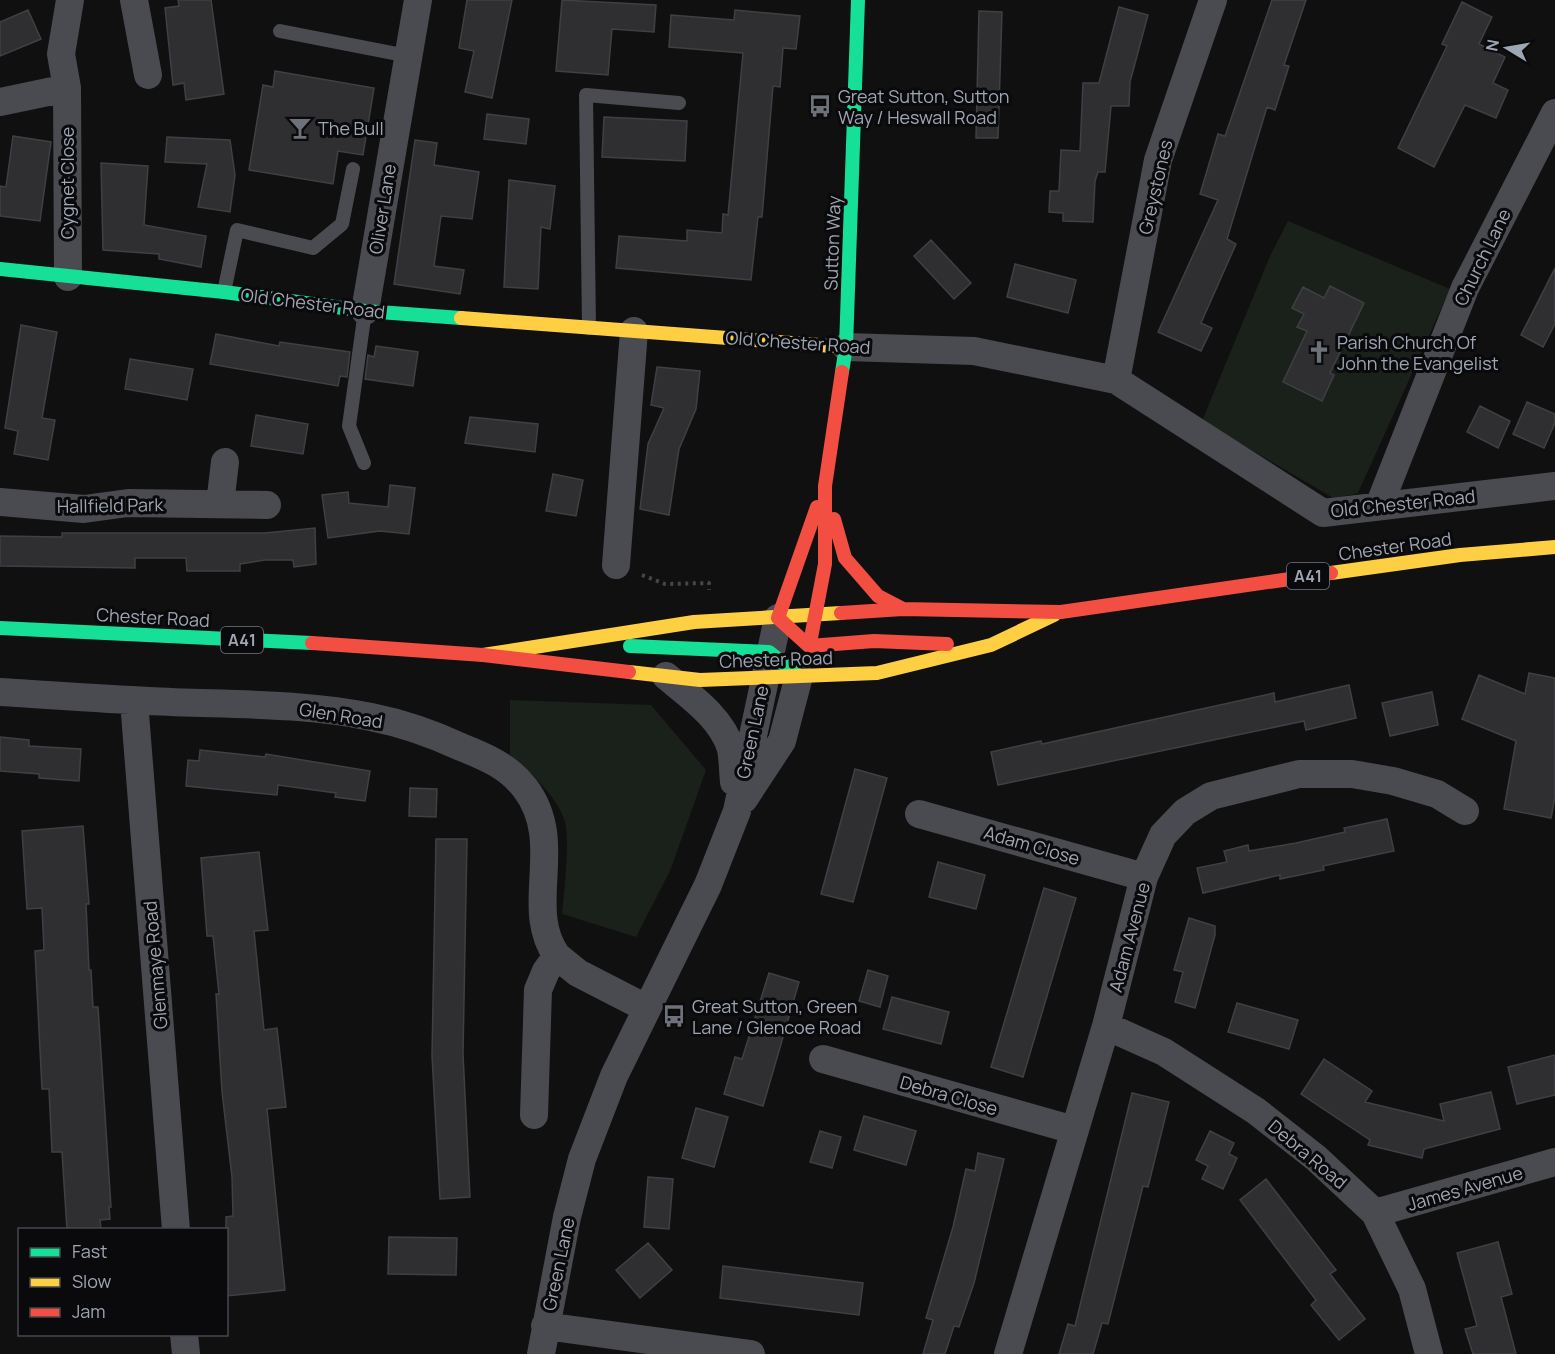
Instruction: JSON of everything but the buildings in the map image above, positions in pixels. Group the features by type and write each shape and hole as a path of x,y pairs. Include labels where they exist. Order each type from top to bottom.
{"main road":[{"name":"Sutton Way","path":"804,661 825,564 825,486 846,347 858,0"},
{"name":"Old Chester Road","path":"0,269 224,292 365,311 846,347"},
{"name":"Sutton Way","path":"825,486 845,558 878,596 903,609"},
{"name":"Sutton Way","path":"778,618 825,486"},
{"name":"Chester Road","path":"483,655 711,621 903,609 1061,612 1460,555 1555,547"},
{"name":"Chester Road","path":"0,628 349,645 483,655 700,680 766,664 804,661 877,673 991,645 1061,612"},
{"path":"766,664 804,661 778,618"},
{"name":"A41","path":"804,661 874,641 991,645"},
{"name":"A41","path":"567,642 697,651 766,664"}],"street":[{"name":"Cygnet Close","path":"68,277 67,88 61,54 70,0"},
{"path":"134,0 148,75"},
{"name":"Oliver Lane","path":"365,311 418,0"},
{"name":"Greystones","path":"1116,380 1158,160 1213,0"},
{"path":"0,102 67,88"},
{"name":"Church Lane","path":"1378,506 1465,288 1555,113"},
{"path":"616,565 634,331"},
{"name":"Old Chester Road","path":"846,347 974,351 1116,380 1323,513 1555,486"},
{"path":"220,504 225,462"},
{"name":"Hallfield Park","path":"0,502 84,509 128,503 267,504"},
{"name":"Green Lane","path":"751,1354 545,1326 567,1217 582,1159 614,1076 708,885 737,811 766,664 778,618"},
{"name":"Green Lane","path":"737,811 782,741 804,661"},
{"name":"Green Lane","path":"666,676 701,704 724,733 731,750 737,811"},
{"name":"Glen Road","path":"0,692 134,701 298,708 372,717 440,737 499,763 524,788 541,814 546,853 542,914 544,930 557,956"},
{"name":"Glenmaye Road","path":"134,701 176,1228"},
{"name":"Adam Avenue","path":"1008,1354 1106,1026 1144,877 1163,835 1194,807 1211,796 1299,774 1352,774 1393,782 1437,794 1465,812"},
{"name":"Adam Close","path":"919,814 1144,877"},
{"path":"534,1115 538,990 546,971 557,956 578,973 646,1008"},
{"name":"Debra Road","path":"1106,1026 1164,1052 1256,1111 1316,1158 1376,1213 1412,1289 1429,1354"},
{"name":"Debra Close","path":"823,1059 1074,1130"},
{"name":"James Avenue","path":"1376,1213 1555,1162"},
{"path":"541,1354 545,1326"},
{"path":"184,1336 186,1354"}],"lane":[{"path":"280,31 408,56"},
{"path":"589,328 586,95 679,104"},
{"path":"224,292 237,230 313,248 342,225 353,169"},
{"path":"364,463 349,426 365,311"}],"path":[{"path":"616,565 665,584 709,583 711,621"}],"shaded area":[{"path":"1288,221 1450,289 1358,493 1335,499 1202,421 1270,256"},
{"path":"510,700 651,705 706,770 670,871 636,937 562,914 567,854 565,822 549,794 510,755"}],"traffic: fast":[{"path":"842,372 846,347 858,0"},
{"path":"0,269 224,292 365,311 461,318"},
{"path":"0,628 312,643"},
{"path":"630,646 769,652 799,676"}],"traffic: slow":[{"path":"461,318 846,347"},
{"path":"1331,573 1460,555 1555,547"},
{"path":"483,655 694,622 841,613"},
{"path":"629,672 700,680 877,673 991,645 1054,615"}],"traffic: jam":[{"path":"810,643 825,564 825,486 842,372"},
{"path":"778,618 817,507"},
{"path":"834,519 845,558 878,596 903,609"},
{"path":"841,613 903,609 1061,612 1331,573"},
{"path":"778,618 809,646 874,641 947,644"},
{"path":"312,643 483,655 629,672"}],"place":[{"name":"Great Sutton, Sutton Way / Heswall Road","path":"820,106"},
{"name":"The Bull","path":"300,128"},
{"name":"Parish Church Of John the Evangelist","path":"1319,352"},
{"name":"Great Sutton, Green Lane / Glencoe Road","path":"674,1016"}]}
